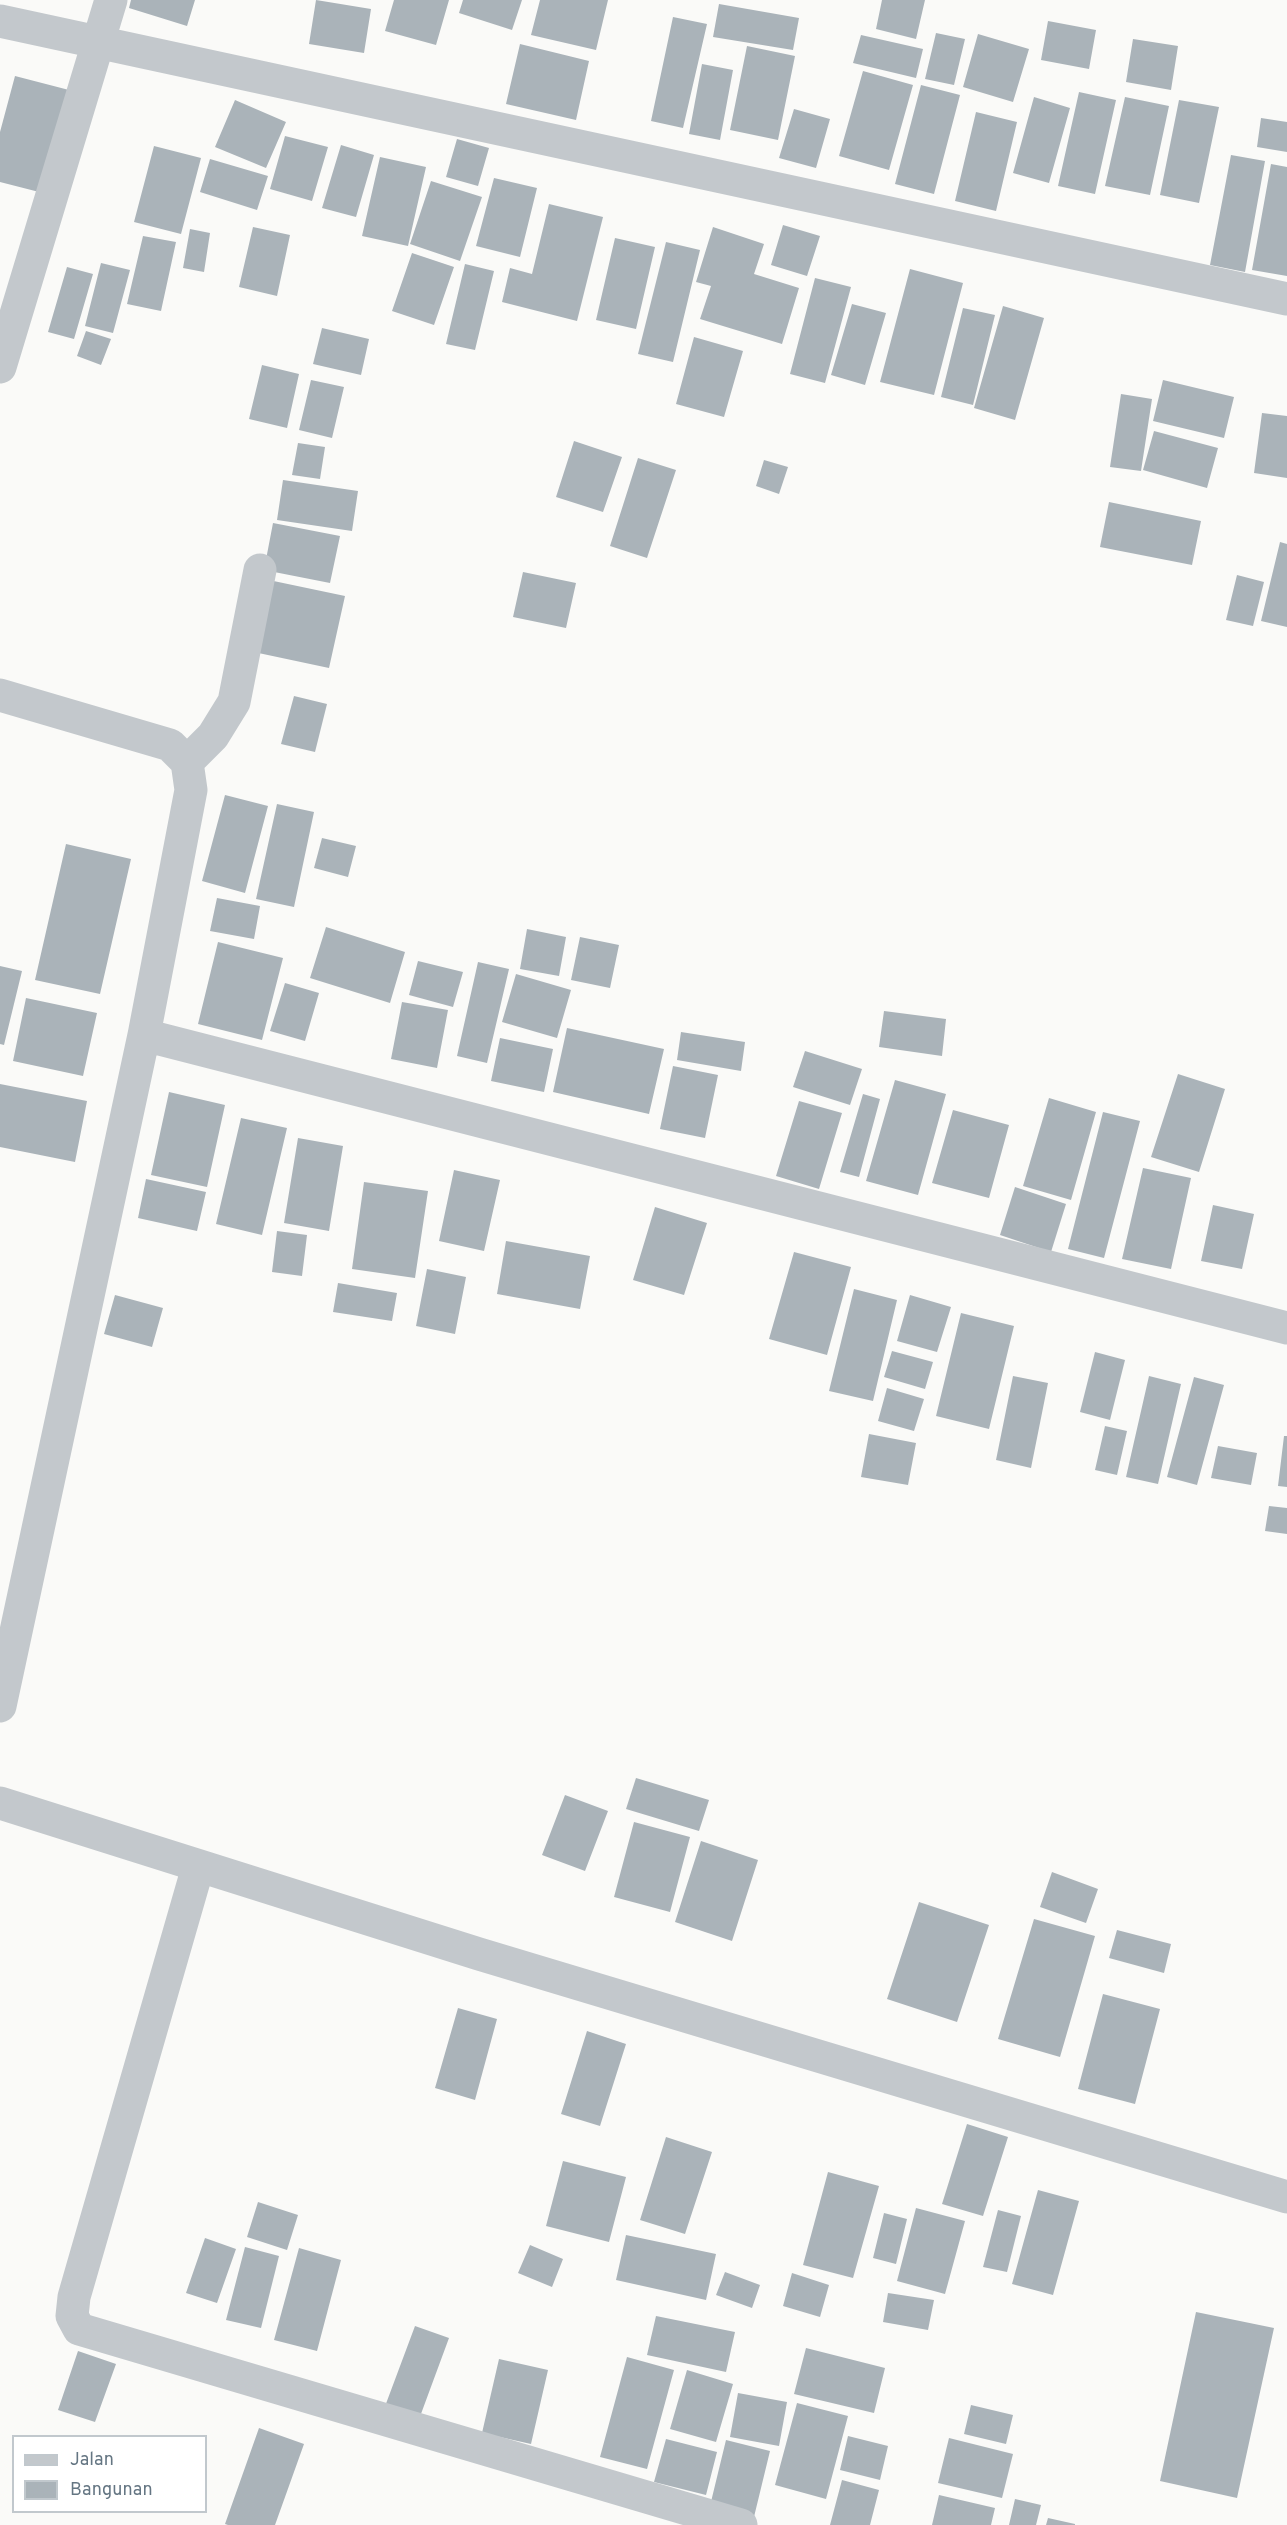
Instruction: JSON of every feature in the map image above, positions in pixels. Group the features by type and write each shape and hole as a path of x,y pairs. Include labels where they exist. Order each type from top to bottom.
{"street":[{"path":"0,367 111,0"},
{"path":"0,21 1287,299"},
{"path":"187,762 213,736 234,702 260,570"},
{"path":"0,695 170,745 187,762 191,790 144,1035 0,1706"},
{"path":"144,1035 1287,1328"},
{"path":"0,1803 198,1868 1287,2197"},
{"path":"198,1868 74,2297 72,2316 79,2329 741,2525"}],"building":[{"path":"131,0 195,0 187,26 129,8"},
{"path":"316,0 371,9 364,53 309,44"},
{"path":"394,0 449,0 436,45 385,31"},
{"path":"463,0 522,0 512,30 459,13"},
{"path":"540,0 608,0 596,50 531,35"},
{"path":"882,0 925,0 916,39 876,29"},
{"path":"719,4 799,18 793,50 713,37"},
{"path":"673,17 707,24 683,128 651,121"},
{"path":"1048,21 1096,30 1089,69 1041,60"},
{"path":"936,33 965,39 954,85 925,79"},
{"path":"978,34 1029,49 1013,102 963,87"},
{"path":"861,35 923,49 916,78 853,63"},
{"path":"1133,39 1178,46 1171,90 1126,82"},
{"path":"520,44 589,61 576,120 506,104"},
{"path":"747,46 795,56 778,140 730,130"},
{"path":"702,64 733,70 720,140 689,134"},
{"path":"863,71 913,85 889,170 839,156"},
{"path":"15,76 69,90 43,193 0,182 0,132"},
{"path":"921,85 960,95 934,194 895,184"},
{"path":"1079,92 1116,100 1095,194 1058,186"},
{"path":"1034,97 1070,108 1049,183 1013,173"},
{"path":"1125,97 1169,106 1150,195 1105,186"},
{"path":"235,100 286,122 266,168 215,147"},
{"path":"1179,100 1219,107 1199,203 1160,195"},
{"path":"794,109 830,119 816,168 779,158"},
{"path":"976,112 1017,122 996,211 955,201"},
{"path":"1261,118 1287,122 1287,152 1257,147"},
{"path":"285,136 328,147 312,201 270,189"},
{"path":"457,139 489,148 478,186 446,177"},
{"path":"341,145 374,155 356,217 322,208"},
{"path":"154,146 201,158 181,234 134,222"},
{"path":"1231,155 1265,161 1245,272 1210,265"},
{"path":"380,157 426,167 408,246 362,236"},
{"path":"210,159 268,176 257,210 200,192"},
{"path":"1271,164 1287,167 1287,276 1252,270"},
{"path":"494,178 537,188 520,257 476,246"},
{"path":"431,181 482,197 460,261 410,244"},
{"path":"549,204 603,217 577,321 502,302 510,268 532,274"},
{"path":"783,225 820,236 807,276 771,265"},
{"path":"253,227 290,235 277,296 239,287"},
{"path":"713,227 764,244 754,274 799,288 782,344 700,319 711,286 696,282"},
{"path":"190,229 210,233 204,272 183,268"},
{"path":"143,236 176,242 161,311 127,304"},
{"path":"615,238 655,247 636,329 596,320"},
{"path":"666,242 700,250 673,362 638,354"},
{"path":"412,253 454,267 434,325 392,311"},
{"path":"101,263 130,270 113,333 85,326"},
{"path":"465,264 494,271 475,350 446,344"},
{"path":"67,267 93,274 74,339 48,332"},
{"path":"910,269 963,283 934,395 880,382"},
{"path":"815,278 851,287 825,383 790,374"},
{"path":"852,304 886,313 865,385 831,375"},
{"path":"1003,306 1044,318 1015,420 974,408"},
{"path":"963,308 995,315 973,405 941,397"},
{"path":"322,328 369,339 361,375 313,364"},
{"path":"86,331 111,339 101,365 77,356"},
{"path":"694,337 743,351 724,417 676,404"},
{"path":"262,365 299,374 287,428 249,419"},
{"path":"311,380 344,387 332,438 299,430"},
{"path":"1163,380 1234,397 1224,438 1153,421"},
{"path":"1121,394 1152,399 1141,471 1110,467"},
{"path":"1262,413 1287,416 1287,478 1254,473"},
{"path":"1154,431 1218,448 1207,488 1143,470"},
{"path":"574,441 622,457 603,512 556,497"},
{"path":"298,443 325,447 320,479 292,475"},
{"path":"638,458 676,470 647,558 610,546"},
{"path":"764,460 788,467 779,494 756,486"},
{"path":"283,480 358,491 352,531 277,520"},
{"path":"1109,502 1201,521 1192,565 1100,547"},
{"path":"273,523 340,536 330,583 264,570"},
{"path":"1280,542 1287,544 1287,627 1261,621"},
{"path":"523,572 576,583 566,628 513,617"},
{"path":"1237,575 1264,582 1253,626 1226,620"},
{"path":"264,579 345,596 329,668 249,651"},
{"path":"294,696 327,704 315,752 281,744"},
{"path":"225,795 268,806 245,893 202,881"},
{"path":"277,804 314,812 294,907 256,899"},
{"path":"322,838 356,846 348,877 314,868"},
{"path":"66,844 131,859 100,994 35,980"},
{"path":"217,898 260,906 254,939 210,931"},
{"path":"326,927 405,952 390,1003 310,978"},
{"path":"527,929 566,937 559,976 520,969"},
{"path":"580,937 619,945 610,988 571,980"},
{"path":"218,942 283,958 262,1040 198,1024"},
{"path":"418,961 463,972 453,1007 409,995"},
{"path":"478,962 509,969 487,1063 457,1056"},
{"path":"0,966 22,971 4,1045 0,1044"},
{"path":"516,974 571,990 557,1038 502,1022"},
{"path":"285,983 319,993 305,1041 270,1031"},
{"path":"26,998 97,1013 83,1076 13,1061"},
{"path":"402,1002 448,1010 437,1068 391,1059"},
{"path":"884,1011 946,1019 942,1056 879,1047"},
{"path":"567,1028 664,1049 649,1114 553,1092"},
{"path":"681,1032 745,1042 741,1071 677,1060"},
{"path":"500,1038 553,1049 544,1092 491,1081"},
{"path":"805,1051 862,1069 850,1105 793,1087"},
{"path":"673,1066 718,1075 705,1138 660,1129"},
{"path":"1178,1074 1225,1089 1199,1172 1151,1157"},
{"path":"895,1080 946,1094 918,1195 866,1181"},
{"path":"0,1084 87,1101 75,1162 0,1147"},
{"path":"169,1092 225,1105 207,1187 151,1175"},
{"path":"863,1094 880,1099 859,1177 840,1172"},
{"path":"1049,1098 1096,1112 1071,1200 1023,1186"},
{"path":"799,1101 842,1113 819,1189 776,1176"},
{"path":"953,1110 1009,1125 989,1198 932,1183"},
{"path":"1103,1112 1140,1121 1104,1258 1068,1249"},
{"path":"241,1118 287,1128 262,1235 216,1224"},
{"path":"298,1138 343,1146 329,1231 284,1223"},
{"path":"1143,1168 1191,1178 1171,1269 1122,1259"},
{"path":"454,1170 500,1180 484,1251 439,1241"},
{"path":"146,1179 206,1192 197,1231 138,1218"},
{"path":"364,1182 428,1191 415,1278 352,1269"},
{"path":"1015,1187 1066,1204 1051,1252 1000,1235"},
{"path":"1213,1205 1254,1214 1242,1269 1201,1261"},
{"path":"655,1207 707,1223 684,1295 633,1280"},
{"path":"277,1231 307,1235 302,1276 272,1272"},
{"path":"506,1241 590,1256 580,1309 497,1294"},
{"path":"794,1252 851,1267 827,1355 769,1339"},
{"path":"427,1269 466,1277 455,1334 416,1326"},
{"path":"338,1283 397,1293 392,1321 333,1312"},
{"path":"854,1289 897,1300 873,1401 829,1391"},
{"path":"115,1295 163,1308 152,1347 104,1334"},
{"path":"910,1295 951,1307 937,1352 897,1341"},
{"path":"961,1313 1014,1326 989,1429 936,1416"},
{"path":"892,1351 933,1362 925,1389 884,1377"},
{"path":"1095,1352 1125,1360 1110,1420 1080,1412"},
{"path":"1013,1376 1048,1383 1031,1468 996,1460"},
{"path":"1149,1376 1181,1384 1158,1484 1126,1477"},
{"path":"1194,1377 1224,1385 1197,1485 1167,1477"},
{"path":"887,1388 924,1399 914,1431 878,1421"},
{"path":"1105,1426 1127,1431 1117,1475 1095,1470"},
{"path":"869,1434 916,1443 908,1485 861,1477"},
{"path":"1284,1436 1287,1436 1287,1487 1278,1486"},
{"path":"1218,1446 1257,1453 1251,1485 1211,1478"},
{"path":"1269,1506 1287,1508 1287,1534 1265,1531"},
{"path":"636,1778 709,1800 699,1831 626,1809"},
{"path":"565,1795 608,1811 585,1871 542,1855"},
{"path":"634,1822 690,1837 670,1912 614,1897"},
{"path":"701,1841 758,1860 732,1941 675,1922"},
{"path":"1052,1872 1098,1889 1086,1923 1040,1907"},
{"path":"919,1902 989,1925 957,2022 887,1999"},
{"path":"1034,1919 1095,1936 1060,2057 998,2039"},
{"path":"1117,1930 1171,1944 1164,1973 1109,1958"},
{"path":"1103,1994 1160,2009 1135,2104 1078,2089"},
{"path":"458,2008 497,2019 475,2100 435,2088"},
{"path":"587,2031 626,2044 600,2126 561,2114"},
{"path":"967,2124 1008,2137 983,2216 942,2204"},
{"path":"666,2137 712,2152 685,2234 640,2220"},
{"path":"563,2161 626,2177 609,2242 546,2226"},
{"path":"828,2172 879,2186 853,2278 803,2265"},
{"path":"1038,2190 1079,2201 1053,2295 1012,2284"},
{"path":"258,2202 298,2215 287,2250 247,2237"},
{"path":"916,2208 965,2221 945,2294 897,2281"},
{"path":"998,2210 1021,2216 1007,2272 983,2267"},
{"path":"884,2213 907,2219 896,2264 873,2258"},
{"path":"626,2235 716,2254 706,2300 616,2280"},
{"path":"205,2238 236,2249 217,2303 186,2293"},
{"path":"530,2245 563,2259 552,2287 518,2273"},
{"path":"245,2247 279,2256 261,2328 226,2320"},
{"path":"299,2248 341,2260 317,2351 274,2340"},
{"path":"725,2272 760,2285 752,2308 716,2295"},
{"path":"792,2273 829,2285 820,2317 783,2306"},
{"path":"888,2293 934,2300 928,2330 883,2322"},
{"path":"1196,2312 1274,2328 1237,2498 1160,2481"},
{"path":"656,2316 735,2332 726,2372 647,2355"},
{"path":"415,2326 449,2338 418,2422 384,2409"},
{"path":"806,2348 885,2368 874,2413 794,2394"},
{"path":"78,2351 116,2364 95,2422 58,2410"},
{"path":"627,2357 674,2370 647,2469 600,2457"},
{"path":"499,2359 548,2370 531,2444 482,2433"},
{"path":"687,2370 733,2384 716,2442 670,2429"},
{"path":"738,2393 787,2402 779,2446 730,2437"},
{"path":"797,2403 848,2416 826,2499 775,2485"},
{"path":"971,2405 1013,2415 1006,2444 964,2434"},
{"path":"259,2428 304,2444 275,2525 225,2524"},
{"path":"848,2436 888,2446 880,2480 840,2470"},
{"path":"949,2438 1013,2454 1002,2498 938,2483"},
{"path":"666,2439 717,2452 706,2495 654,2482"},
{"path":"726,2440 770,2451 753,2521 709,2510"},
{"path":"842,2480 879,2490 870,2525 830,2525"},
{"path":"939,2495 995,2508 991,2525 932,2525"},
{"path":"1015,2499 1041,2505 1036,2525 1009,2525"},
{"path":"1048,2518 1075,2524 1075,2525 1046,2525"}]}
